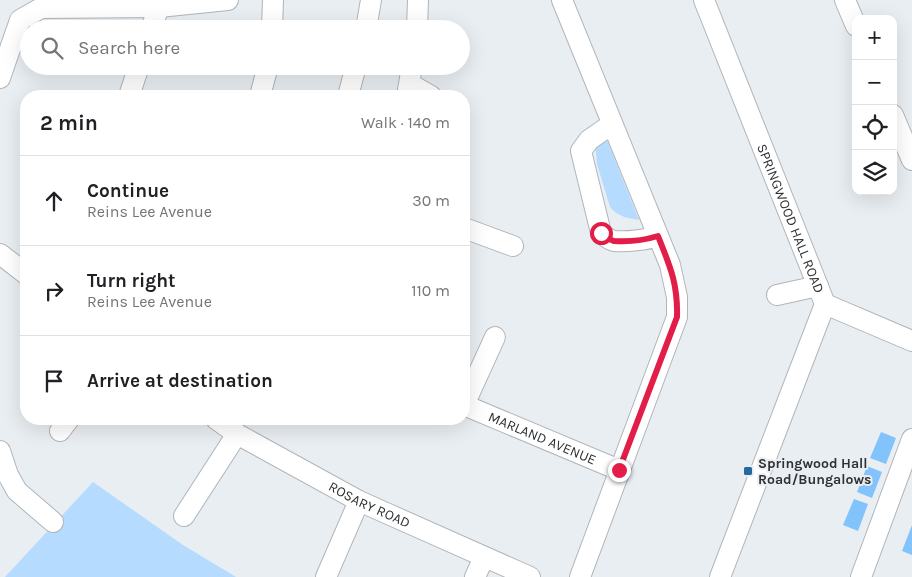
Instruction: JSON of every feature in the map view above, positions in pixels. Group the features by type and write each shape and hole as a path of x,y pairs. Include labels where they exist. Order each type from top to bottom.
{"street":[{"path":"0,78 20,20 41,8 159,7 228,0"},
{"path":"272,20 273,0"},
{"path":"368,20 371,0"},
{"path":"417,20 418,0"},
{"path":"562,0 674,277 677,297 677,317 580,577"},
{"name":"SPRINGWOOD HALL ROAD","path":"704,0 822,295 720,577"},
{"path":"845,0 852,17"},
{"path":"155,20 159,7"},
{"path":"131,90 136,75"},
{"path":"262,90 266,75"},
{"path":"350,90 354,75"},
{"path":"409,82 422,90"},
{"path":"612,124 589,140 581,151 601,233 613,241 658,236"},
{"path":"897,124 912,160"},
{"path":"470,230 513,246"},
{"path":"777,295 822,295 912,341"},
{"name":"MARLAND AVENUE","path":"470,392 495,337"},
{"name":"MARLAND AVENUE","path":"470,408 619,470"},
{"name":"ROSARY ROAD","path":"225,425 359,501 530,577"},
{"path":"184,516 238,434"},
{"path":"861,577 912,439"},
{"path":"0,451 8,475 17,490 53,522"},
{"path":"326,577 359,501"},
{"path":"475,577 484,557"}],"shaded area":[{"path":"607,140 639,220 620,215 610,207 597,164 595,143"},
{"path":"93,482 183,545 236,577 5,577"}],"building":[{"path":"881,432 896,438 886,464 870,458"},
{"path":"867,466 882,472 872,498 857,492"},
{"path":"854,499 868,504 858,531 843,525"},
{"path":"912,525 912,555 902,551"}],"place":[{"name":"Springwood Hall Road/Bungalows","path":"748,471"}],"route":[{"path":"601,233 613,241 658,236 674,277 677,297 677,317 619,470"}]}
